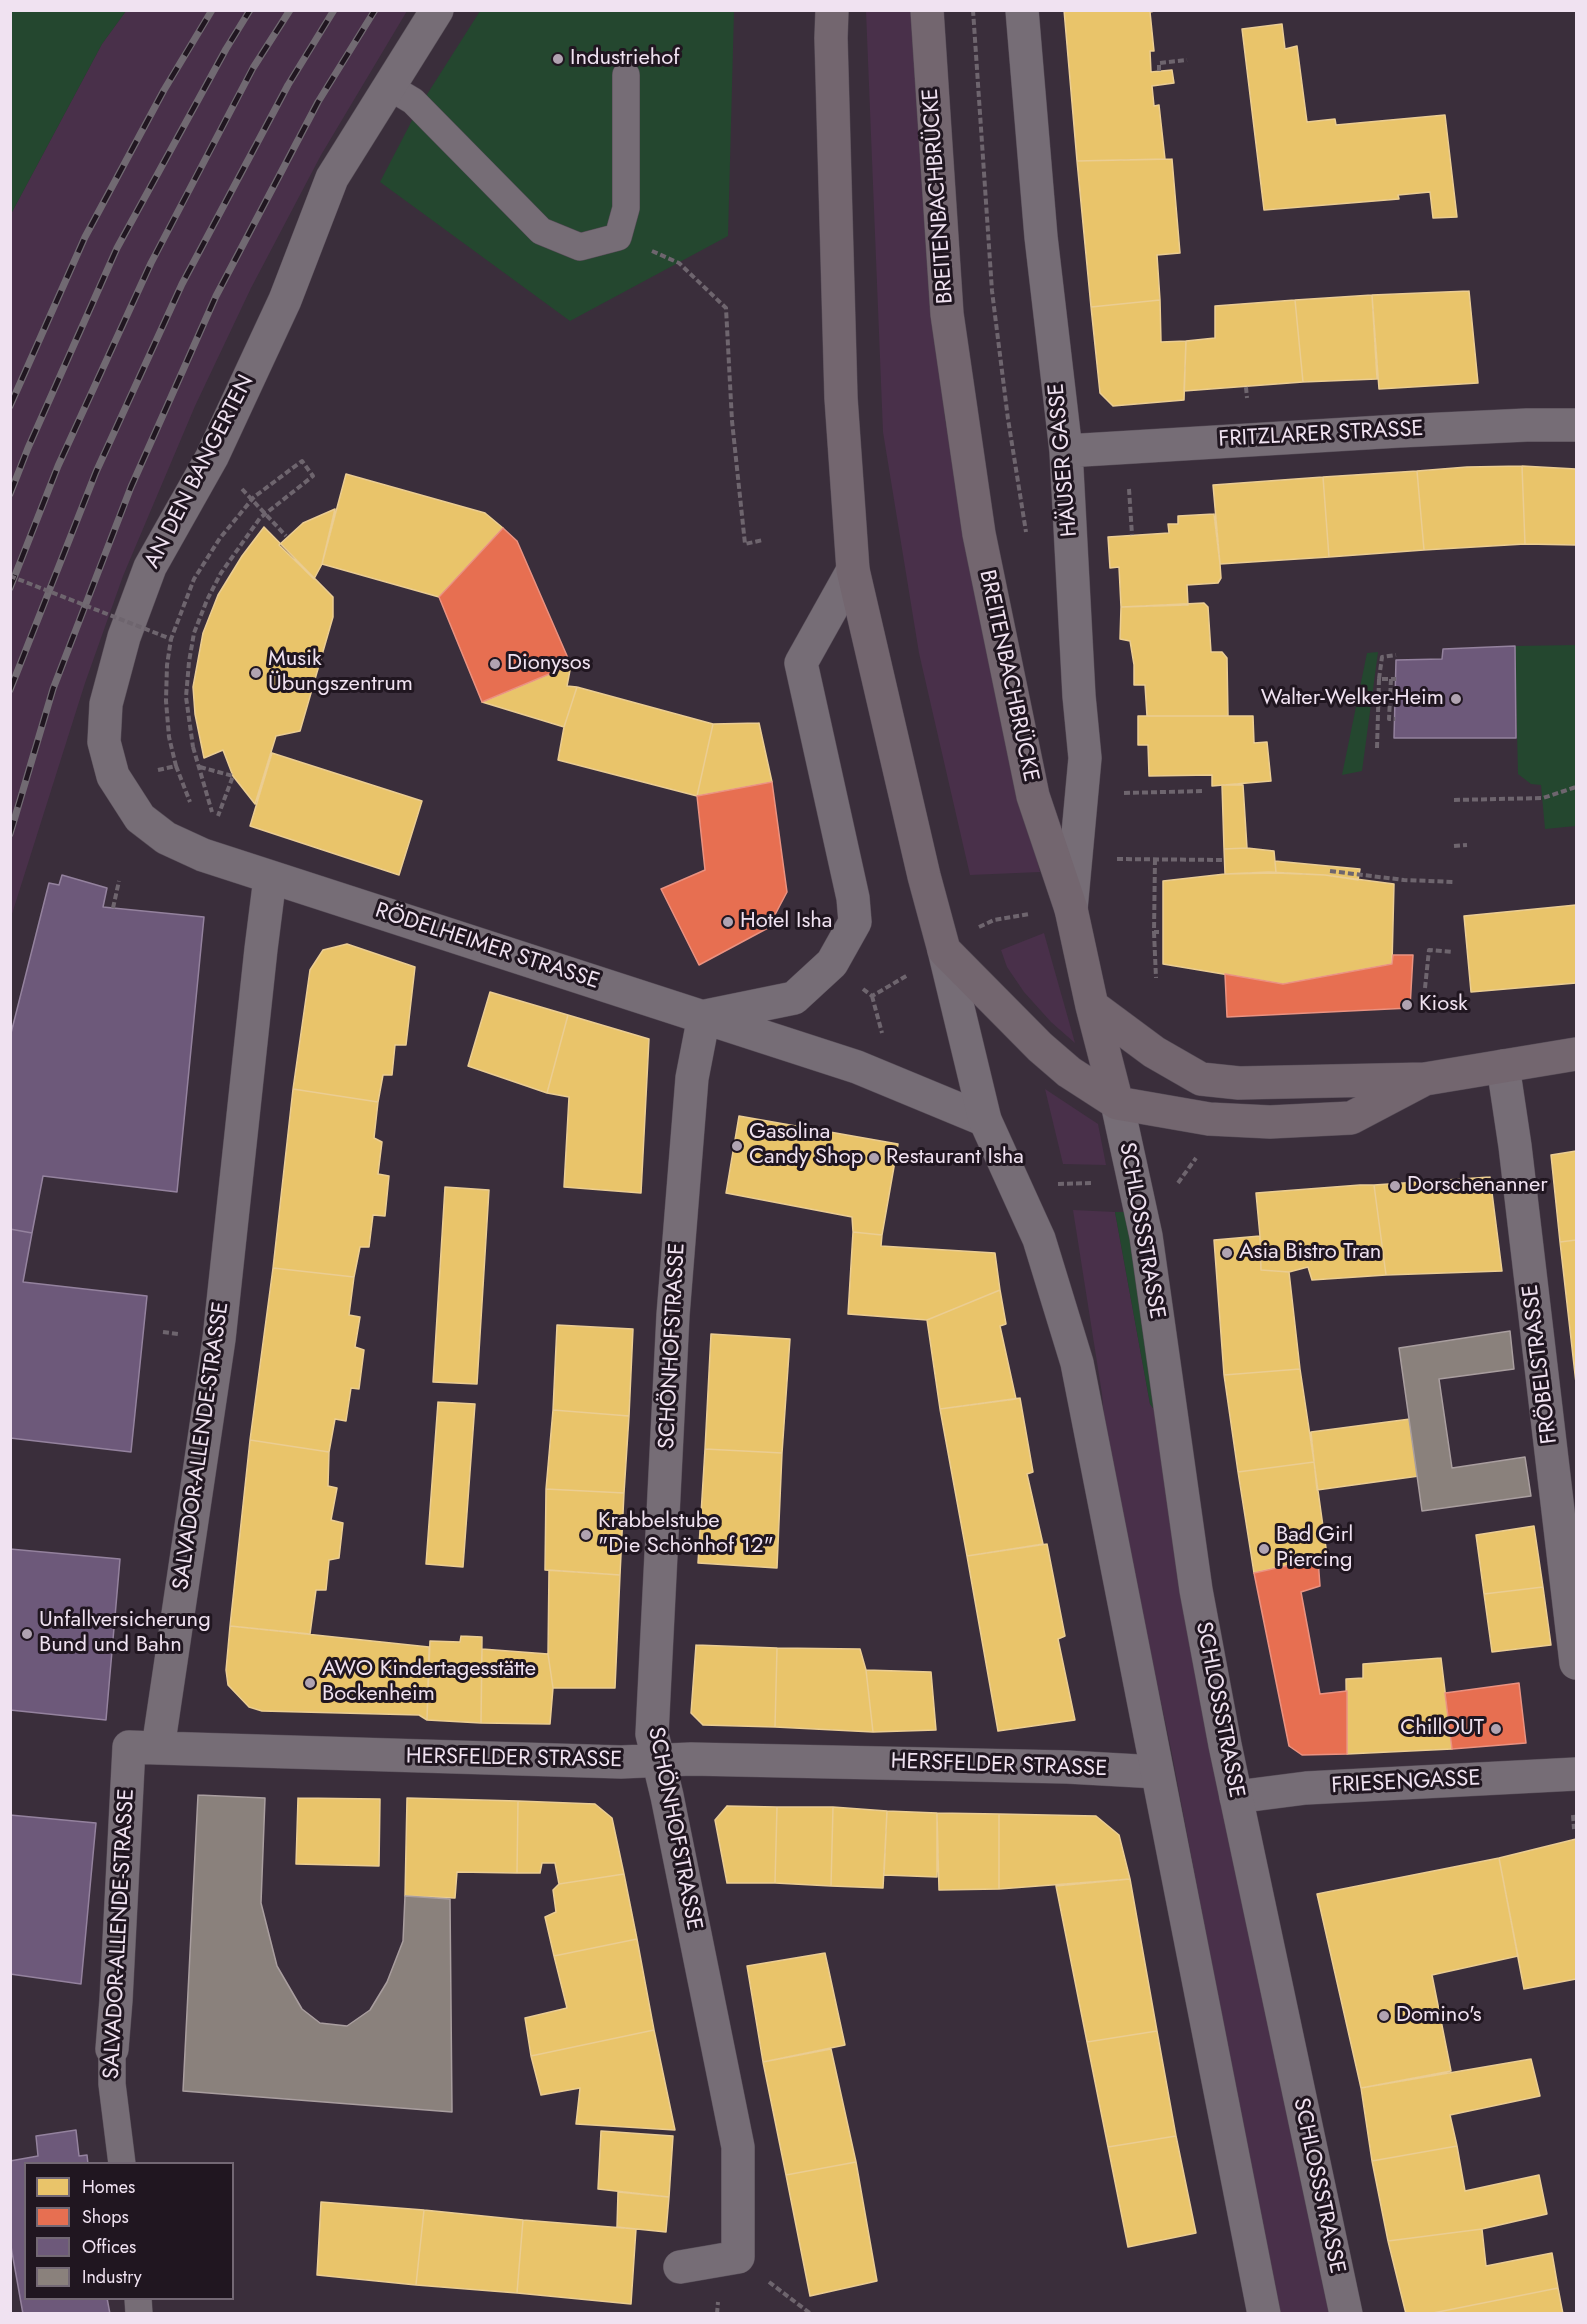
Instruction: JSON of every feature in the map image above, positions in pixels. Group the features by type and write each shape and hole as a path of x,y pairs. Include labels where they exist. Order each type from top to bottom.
{"main road":[{"path":"832,10 841,398 853,570 924,876 944,950 1040,1047 1069,1072 1117,1103 1209,1119 1270,1122 1351,1118 1425,1079"},
{"name":"BREITENBACHBRÜCKE","path":"927,10 947,314 979,534 1033,796 1071,909 1092,1006 1117,1103"},
{"path":"1092,1006 1154,1052 1201,1079 1239,1083 1425,1079 1576,1054"}],"street":[{"name":"AN DEN BANGERTEN","path":"270,878 203,855 166,838 140,818 112,776 104,742 106,704 124,638 150,567 212,457 285,300 332,178 437,10"},
{"name":"HÄUSER GASSE","path":"1022,10 1041,237 1066,451 1078,684 1085,758 1071,909"},
{"name":"FRITZLARER STRASSE","path":"1066,451 1411,430 1576,425"},
{"name":"RÖDELHEIMER STRASSE","path":"704,1016 794,998 832,963 855,922 854,898 801,663 853,570"},
{"name":"RÖDELHEIMER STRASSE","path":"270,878 856,1066 985,1120"},
{"name":"SALVADOR-ALLENDE-STRASSE","path":"112,2049 129,1747 158,1749 219,1339 270,878"},
{"path":"944,950 985,1120 1039,1239 1077,1363 1264,2313"},
{"name":"SCHÖNHOFSTRASSE","path":"680,2267 738,2257 738,2147 652,1734 673,1315 692,1078 704,1016"},
{"name":"FRÖBELSTRASSE","path":"1503,1066 1576,1663"},
{"name":"SCHLOSSSTRASSE","path":"1117,1103 1146,1236 1196,1590 1236,1797 1346,2313"},
{"name":"HERSFELDER STRASSE","path":"158,1749 621,1762 692,1759 949,1764 1157,1772"},
{"name":"FRIESENGASSE","path":"1236,1797 1305,1788 1576,1774"}],"lane":[{"path":"388,86 413,101 541,231 580,247 618,237 626,208 626,75"},
{"name":"SALVADOR-ALLENDE-STRASSE","path":"112,2049 112,2084 122,2162"}],"path":[{"path":"973,10 992,291 1010,430 1027,534"},
{"path":"1159,71 1159,63 1187,60"},
{"path":"618,237 679,263 726,308 732,421 745,544 763,540"},
{"path":"1246,387 1247,398"},
{"path":"190,804 176,766 169,737 165,701 166,665 171,639 195,579 220,538 254,497 302,461 313,476 260,518 221,573 195,633 189,662 186,697 193,747 215,824 233,776 199,767"},
{"path":"1129,482 1132,535"},
{"path":"238,485 286,536"},
{"path":"10,576 171,639"},
{"path":"1377,748 1382,657 1396,655"},
{"path":"1379,679 1394,679 1389,719 1395,719"},
{"path":"158,770 176,766"},
{"path":"1454,800 1542,798 1576,787"},
{"path":"1123,793 1204,791"},
{"path":"1454,846 1467,845"},
{"path":"1112,859 1224,860"},
{"path":"1155,859 1156,978"},
{"path":"1330,871 1364,877 1454,882"},
{"path":"113,908 119,880"},
{"path":"983,924 1035,912"},
{"path":"1154,932 1162,932"},
{"path":"1425,988 1429,950 1453,952"},
{"path":"858,986 872,996 898,981"},
{"path":"1066,1184 1097,1183"},
{"path":"790,2298 811,2313"}],"shaded area":[{"path":"126,11 407,11 321,155 251,288 195,406 123,576 85,683 11,917 11,214 102,44"},
{"path":"866,11 916,11 930,248 945,419 985,637 1040,872 970,875 919,653 883,432"},
{"path":"1044,933 1075,1043 1051,1022 1024,992 1007,967 1001,950"},
{"path":"1045,1089 1098,1124 1106,1165 1063,1164"},
{"path":"1073,1210 1115,1212 1150,1404 1158,1415 1330,2313 1278,2313 1171,1749 1105,1427 1102,1394"}],"green space":[{"path":"11,10 126,11 102,44 11,214"},
{"path":"480,11 734,11 728,236 570,321 380,182 419,107"},
{"path":"1576,645 1576,826 1545,829 1541,785 1531,784 1518,774 1515,646"},
{"path":"1378,652 1362,771 1342,775 1367,653"},
{"path":"1115,1212 1127,1212 1158,1415 1150,1404"}],"building: Homes":[{"path":"1064,10 1159,10 1150,12 1154,51 1150,51 1151,72 1172,70 1174,83 1152,86 1154,106 1159,105 1165,159 1077,161"},
{"path":"1282,24 1285,49 1297,46 1307,122 1335,119 1336,125 1445,115 1457,217 1433,218 1430,192 1398,195 1399,199 1264,210 1242,29"},
{"path":"1172,159 1180,253 1157,255 1160,300 1091,307 1077,161"},
{"path":"1469,291 1478,383 1379,389 1372,295"},
{"path":"1372,295 1377,379 1303,382 1295,300"},
{"path":"1160,300 1161,342 1186,341 1184,400 1113,406 1100,393 1091,307"},
{"path":"1295,300 1303,382 1184,391 1186,341 1215,338 1215,306"},
{"path":"1522,466 1576,469 1576,545 1525,544"},
{"path":"1522,466 1525,544 1424,550 1417,471"},
{"path":"1417,471 1424,550 1329,557 1323,477"},
{"path":"346,474 485,513 503,528 439,597 322,564"},
{"path":"1323,477 1329,557 1220,564 1213,485"},
{"path":"335,509 322,564 314,579 279,545 303,523"},
{"path":"1214,514 1221,578 1218,583 1187,585 1188,605 1121,607 1119,567 1110,568 1108,537 1169,533 1168,524 1178,524 1178,516"},
{"name":"Musik Übungszentrum","path":"264,527 333,597 333,617 300,731 276,736 255,804 233,776 223,750 204,758 195,714 193,687 203,633 218,595 242,556"},
{"path":"1204,603 1208,607 1211,652 1222,652 1227,658 1228,716 1147,716 1145,685 1134,685 1134,665 1130,641 1120,639 1121,607"},
{"path":"571,665 567,686 577,687 564,727 482,702"},
{"path":"577,687 713,724 697,796 558,760 564,727"},
{"path":"1138,716 1253,716 1254,743 1267,742 1271,781 1212,786 1212,775 1149,776 1148,745 1138,745"},
{"path":"759,723 772,782 697,796 713,724"},
{"path":"272,753 422,801 399,875 250,826"},
{"path":"1222,785 1243,785 1247,848 1224,849"},
{"path":"1247,848 1274,851 1276,873 1225,874 1224,849"},
{"path":"1275,861 1360,869 1358,880 1325,875 1276,873"},
{"path":"1269,872 1325,875 1394,884 1392,964 1283,984 1163,964 1163,881"},
{"path":"1576,905 1576,983 1471,992 1464,916"},
{"path":"347,944 415,967 406,1045 395,1045 392,1075 383,1075 378,1102 293,1089 310,970 323,950"},
{"path":"490,992 568,1015 547,1093 468,1066"},
{"path":"568,1015 649,1039 641,1193 564,1187 569,1097 547,1093"},
{"path":"293,1089 378,1102 374,1138 382,1142 378,1174 389,1176 385,1216 373,1215 369,1247 360,1247 354,1277 273,1268"},
{"path":"739,1116 898,1144 882,1235 853,1232 852,1217 726,1193"},
{"path":"1576,1151 1576,1240 1560,1242 1551,1155"},
{"path":"1490,1177 1502,1271 1386,1275 1374,1185"},
{"path":"1374,1185 1386,1275 1312,1280 1308,1267 1289,1272 1261,1270 1256,1193"},
{"path":"445,1187 489,1190 477,1384 433,1382"},
{"path":"853,1232 882,1235 881,1246 995,1253 1000,1290 927,1320 848,1314"},
{"path":"1260,1236 1261,1270 1289,1272 1300,1369 1224,1375 1214,1240"},
{"path":"1576,1240 1576,1383 1560,1242"},
{"path":"273,1268 354,1277 349,1315 360,1317 355,1347 364,1350 359,1389 351,1388 346,1421 335,1419 329,1452 250,1440"},
{"path":"1000,1290 1006,1324 1000,1326 1016,1399 940,1409 927,1320"},
{"path":"557,1325 633,1329 629,1416 553,1410"},
{"path":"711,1334 790,1339 782,1453 705,1449"},
{"path":"1300,1369 1314,1462 1238,1472 1224,1375"},
{"path":"1020,1398 1033,1472 1027,1474 1043,1544 967,1556 940,1409"},
{"path":"438,1402 475,1404 463,1567 426,1564"},
{"path":"553,1410 629,1416 624,1493 546,1489"},
{"path":"1410,1419 1419,1476 1317,1490 1311,1432"},
{"path":"250,1440 329,1452 328,1486 337,1488 331,1520 343,1523 339,1558 329,1560 326,1590 316,1590 310,1634 230,1626"},
{"path":"705,1449 782,1453 777,1568 698,1563"},
{"path":"1314,1462 1327,1555 1254,1573 1238,1472"},
{"path":"546,1489 624,1493 620,1575 545,1570"},
{"path":"1534,1526 1543,1587 1484,1594 1476,1535"},
{"path":"1047,1544 1065,1636 1058,1639 1075,1720 998,1731 967,1556"},
{"path":"549,1570 620,1575 615,1688 553,1688 548,1654"},
{"path":"1543,1587 1551,1645 1492,1652 1484,1594"},
{"path":"230,1626 429,1647 427,1720 419,1715 262,1711 249,1707 228,1685 226,1670"},
{"path":"461,1636 482,1637 481,1723 427,1720 430,1641 460,1642"},
{"path":"696,1645 777,1648 775,1727 703,1725 691,1713"},
{"path":"777,1648 860,1649 866,1670 873,1732 775,1727"},
{"path":"482,1649 548,1654 553,1688 550,1724 481,1723"},
{"path":"1441,1658 1452,1749 1347,1754 1346,1679 1363,1678 1363,1664"},
{"path":"866,1670 931,1672 936,1730 873,1732"},
{"path":"298,1798 380,1799 379,1866 296,1864"},
{"path":"407,1798 518,1801 517,1873 457,1872 455,1898 405,1896"},
{"path":"518,1801 595,1804 612,1818 624,1874 559,1884 555,1863 542,1863 540,1873 517,1873"},
{"path":"727,1806 777,1807 775,1883 727,1883 715,1820"},
{"path":"777,1807 833,1807 831,1886 775,1883"},
{"path":"833,1807 887,1811 883,1888 831,1886"},
{"path":"887,1811 937,1813 937,1877 884,1875"},
{"path":"937,1813 999,1814 999,1889 939,1890"},
{"path":"999,1814 1096,1816 1119,1835 1130,1879 999,1889"},
{"path":"1576,1839 1576,1979 1524,1989 1499,1858"},
{"path":"1499,1858 1518,1956 1432,1975 1451,2071 1361,2088 1317,1894"},
{"path":"624,1874 637,1939 554,1956 545,1917 556,1912 553,1890 559,1884"},
{"path":"1130,1879 1157,2031 1087,2042 1056,1886"},
{"path":"637,1939 654,2030 531,2056 525,2018 567,2008 554,1956"},
{"path":"825,1953 845,2045 763,2062 747,1966"},
{"path":"654,2030 675,2130 576,2124 580,2088 541,2095 531,2056"},
{"path":"1157,2031 1176,2136 1108,2147 1087,2042"},
{"path":"831,2049 856,2162 786,2175 763,2062"},
{"path":"1531,2059 1540,2096 1450,2115 1457,2146 1372,2161 1361,2088"},
{"path":"601,2131 673,2136 669,2197 598,2189"},
{"path":"1176,2136 1196,2233 1128,2247 1108,2147"},
{"path":"1457,2146 1465,2191 1539,2175 1547,2214 1482,2229 1388,2241 1372,2161"},
{"path":"856,2162 877,2281 810,2296 786,2175"},
{"path":"618,2192 669,2197 666,2232 617,2227"},
{"path":"321,2202 424,2210 416,2285 317,2275"},
{"path":"424,2210 523,2220 517,2293 416,2285"},
{"path":"523,2220 636,2229 631,2304 517,2293"},
{"path":"1482,2229 1486,2266 1552,2253 1558,2288 1428,2314 1406,2314 1388,2241"},
{"path":"1558,2288 1563,2314 1428,2314"}],"building: Shops":[{"path":"503,528 517,541 571,665 482,702 439,597"},
{"path":"772,782 787,892 768,928 699,965 661,889 705,870 697,796"},
{"path":"1393,955 1413,955 1410,1008 1227,1017 1225,974 1283,984 1392,964"},
{"path":"1318,1559 1320,1586 1301,1592 1320,1694 1347,1691 1347,1754 1302,1755 1289,1746 1254,1573"},
{"path":"1519,1683 1526,1743 1452,1749 1445,1693"}],"building: Offices":[{"name":"Walter-Welker-Heim","path":"1515,646 1516,738 1394,738 1396,660 1442,659 1443,649"},
{"path":"62,875 107,888 103,907 204,917 177,1192 43,1176 32,1233 10,1229 10,1037 49,883 59,885"},
{"path":"10,1229 32,1233 23,1282 147,1296 131,1452 10,1438"},
{"path":"10,1549 120,1559 106,1720 10,1710"},
{"path":"10,1815 96,1823 81,1984 10,1974"},
{"path":"76,2130 79,2156 87,2155 88,2162 24,2162 24,2300 107,2300 110,2314 23,2314 10,2241 10,2161 38,2156 36,2136"}],"building: Industry":[{"path":"1510,1331 1514,1369 1439,1379 1452,1468 1525,1457 1531,1496 1422,1511 1399,1348"},
{"path":"198,1795 265,1798 261,1903 277,1966 302,2009 320,2023 347,2026 370,2010 387,1982 403,1941 405,1896 450,1899 452,2112 183,2091"}],"railway":[{"path":"10,406 85,237 164,90 212,10"},
{"path":"10,494 28,448 117,248 226,49 250,10"},
{"path":"10,588 58,466 151,263 253,68 290,10"},
{"path":"10,690 96,472 182,284 288,85 334,10"},
{"path":"10,834 53,689 131,487 216,296 318,102 375,10"}],"place":[{"name":"Industriehof","path":"558,59"},
{"name":"Dionysos","path":"495,664"},
{"name":"Musik Übungszentrum","path":"256,673"},
{"name":"Walter-Welker-Heim","path":"1456,699"},
{"name":"Hotel Isha","path":"728,922"},
{"name":"Kiosk","path":"1407,1005"},
{"name":"Gasolina Candy Shop","path":"737,1146"},
{"name":"Restaurant Isha","path":"874,1158"},
{"name":"Dorschenanner","path":"1395,1186"},
{"name":"Asia Bistro Tran","path":"1227,1253"},
{"name":"Krabbelstube \"Die Schönhof 12\"","path":"586,1535"},
{"name":"Bad Girl Piercing","path":"1264,1549"},
{"name":"Unfallversicherung Bund und Bahn","path":"27,1634"},
{"name":"AWO Kindertagesstätte Bockenheim","path":"310,1683"},
{"name":"ChillOUT","path":"1496,1729"},
{"name":"Domino's","path":"1384,2016"}]}
